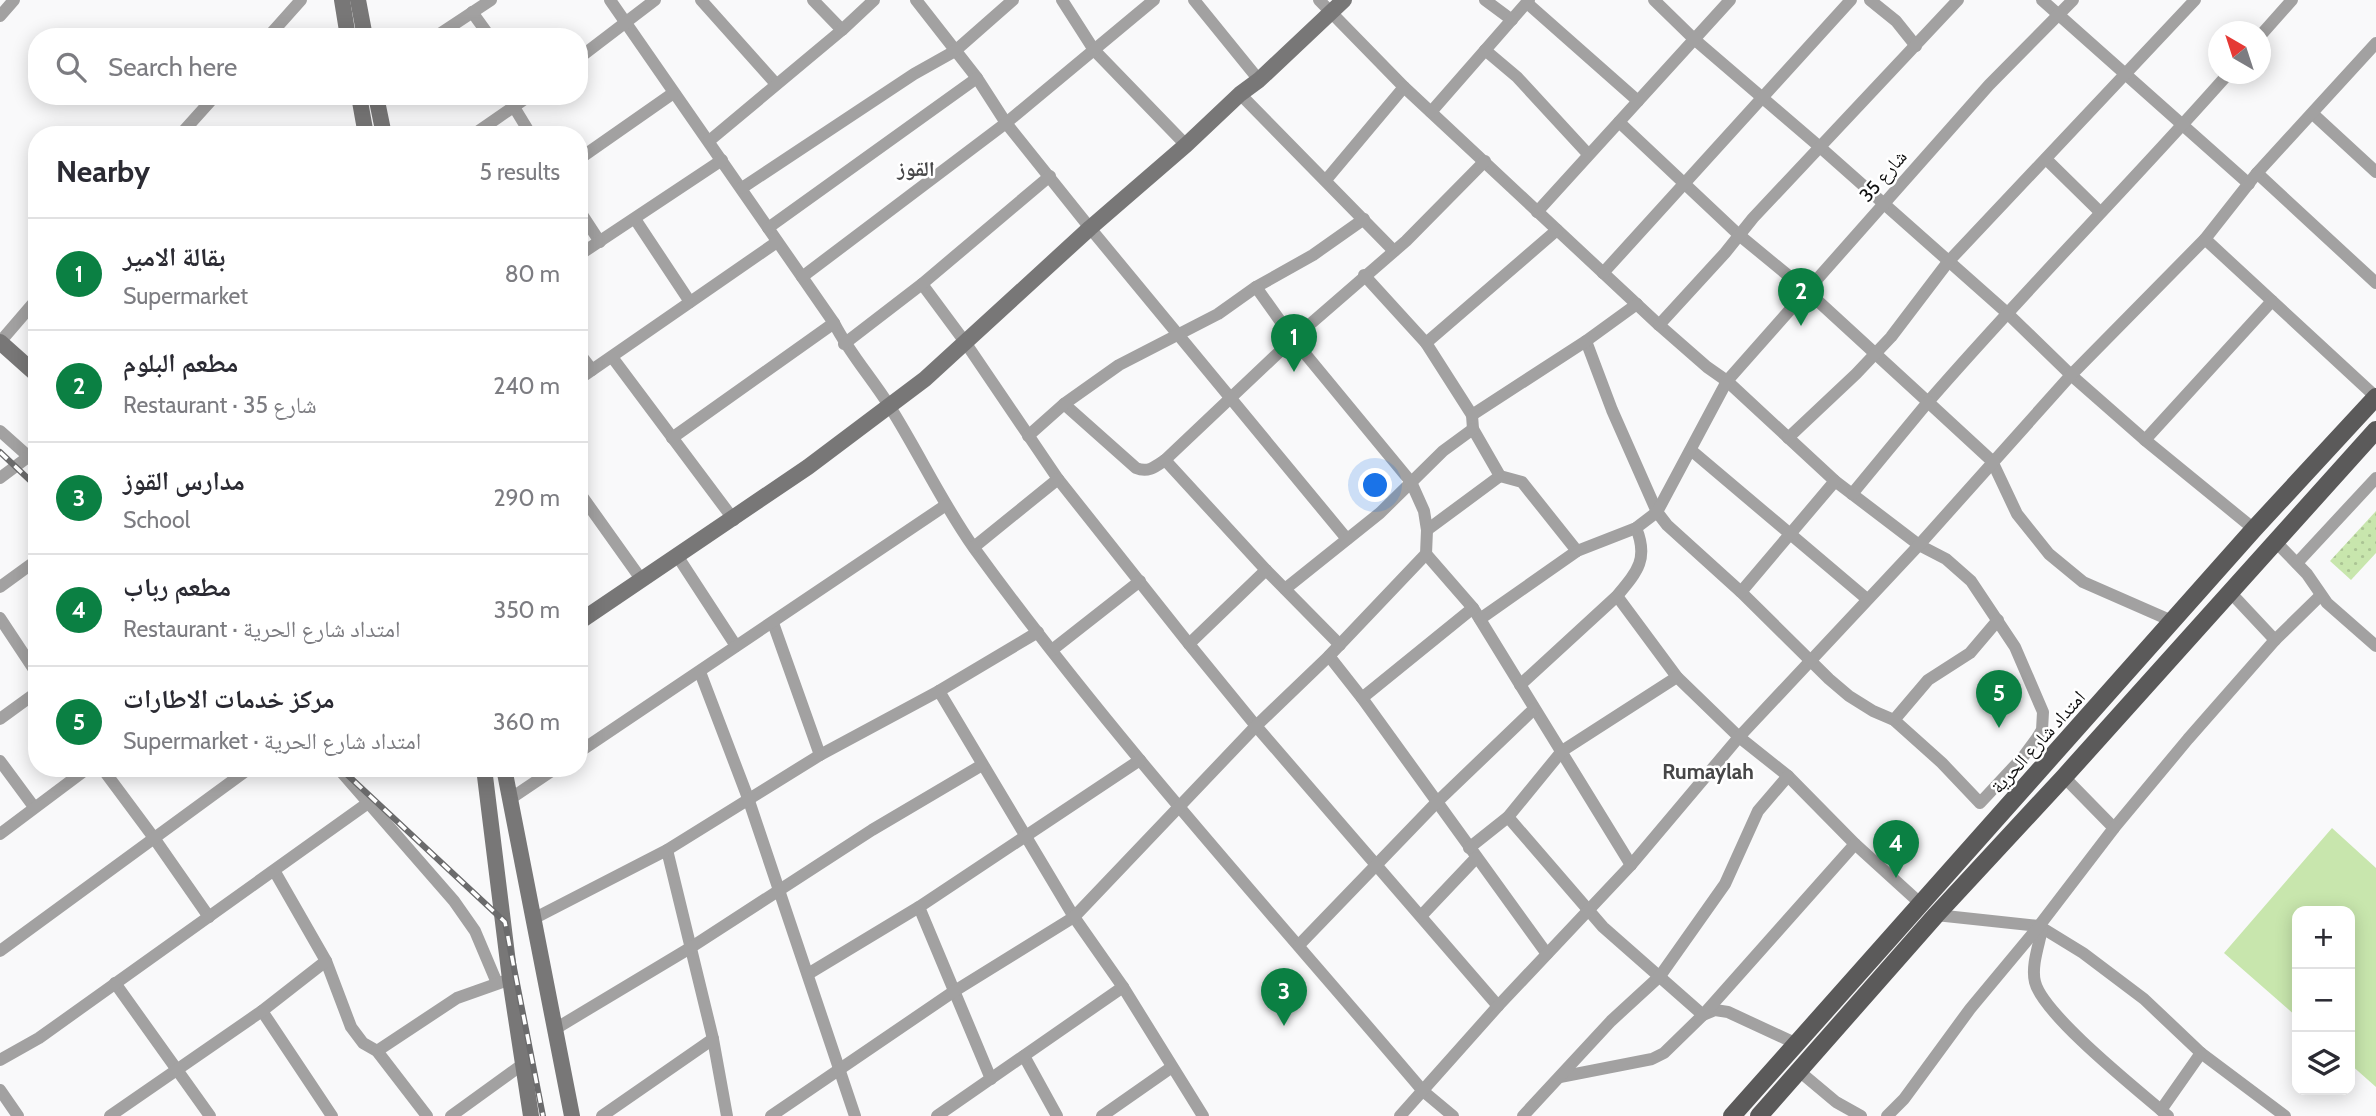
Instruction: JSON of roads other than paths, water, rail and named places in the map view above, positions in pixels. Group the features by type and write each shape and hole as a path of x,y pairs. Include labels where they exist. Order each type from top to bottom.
{"main road":[{"name":"امتداد شارع الحرية","path":"1759,1116 1799,1071 1993,824 2254,529 2376,397"},
{"name":"امتداد شارع الحرية","path":"1732,1116 1797,1044 1928,909 2064,777 2376,430"},
{"path":"2068,739 2085,753"}],"street":[{"path":"0,16 14,0"},
{"path":"276,28 301,0"},
{"path":"342,0 347,28"},
{"path":"358,0 363,28"},
{"path":"448,28 491,0"},
{"path":"610,0 672,94 709,141 834,323 844,344 889,406 946,505 974,547 1038,632 1140,760 1423,1091 1453,1116"},
{"path":"588,51 655,0"},
{"path":"701,0 776,84"},
{"path":"813,0 842,30"},
{"path":"709,141 874,0"},
{"path":"916,0 977,78 1006,123 1230,400 1347,539"},
{"path":"742,188 914,74 955,51 1013,0"},
{"path":"1062,0 1094,50 1186,145"},
{"path":"802,277 1006,123 1154,0"},
{"path":"1194,0 1259,80"},
{"path":"588,616 734,520 925,379 1090,228 1259,80 1325,6 1344,0"},
{"path":"1485,0 1511,20"},
{"path":"1654,0 1694,39 2006,312 2071,375 2254,529"},
{"path":"1537,212 1730,0"},
{"path":"1603,273 1851,0"},
{"path":"1870,0 1896,21 1916,46"},
{"path":"1659,325 1958,0"},
{"path":"2042,0 2249,184"},
{"name":"شارع 35","path":"1657,512 1692,451 1727,381 1989,85 2073,0"},
{"path":"1788,438 1856,374 1903,322 1948,261 2195,0"},
{"path":"2271,24 2292,0"},
{"path":"1431,111 1528,2 1638,101"},
{"path":"1325,6 1404,87 1659,325 1727,381 1835,481 1919,545 1946,559 1971,581 2015,647 2043,712 2042,730 2023,757 1980,803"},
{"path":"472,12 484,28"},
{"path":"1420,1116 1404,1111 1498,1006 1631,865 1739,737 1919,545 1992,461 2071,375 2205,239 2258,173 2376,43"},
{"path":"1485,50 1517,77 1588,154"},
{"path":"768,228 977,78"},
{"path":"1852,494 2006,312 2219,84"},
{"path":"1326,180 1404,87"},
{"path":"588,153 672,94"},
{"path":"1240,94 1394,251"},
{"path":"188,126 207,105"},
{"path":"361,105 364,126"},
{"path":"378,105 382,126"},
{"path":"486,126 517,105"},
{"path":"514,107 526,126"},
{"path":"2313,114 2376,172"},
{"path":"1619,122 1739,235 1807,291 1992,461 2017,514 2049,554 2083,582 2172,621"},
{"path":"2046,159 2100,212"},
{"path":"588,249 722,160"},
{"path":"1065,404 1136,468 1151,470 1364,275 1406,241 1485,161"},
{"path":"2258,173 2376,283"},
{"path":"844,344 922,285 1050,176"},
{"path":"635,219 690,302"},
{"path":"1028,436 1065,404 1119,365 1218,314 1256,287 1313,255 1364,219"},
{"path":"588,224 600,242"},
{"path":"1426,343 1558,230"},
{"path":"2205,239 2376,397"},
{"path":"588,373 777,242"},
{"path":"1364,275 1426,343 1472,415 1473,429 1500,476 1522,482 1577,551"},
{"path":"922,285 965,342 1058,479 1189,644 1256,726 1498,1006"},
{"path":"771,1116 953,992 1074,917 1256,726 1340,645 1426,554 1427,530 1424,511 1411,482 1293,339 1256,287"},
{"path":"2145,440 2272,301"},
{"path":"1472,415 1586,341 1637,304"},
{"path":"28,309 0,342 28,366"},
{"path":"672,438 834,323"},
{"path":"1586,341 1612,410 1657,512 1667,525 1849,696 1894,720 1942,763 1980,803 1993,824"},
{"path":"612,357 734,520"},
{"path":"588,365 592,370"},
{"path":"1285,589 1380,513 1443,451 1473,429"},
{"path":"0,431 28,456"},
{"path":"1692,451 1867,599"},
{"path":"1165,460 1266,570 1340,645"},
{"path":"0,478 28,463"},
{"path":"1427,530 1500,476"},
{"path":"2297,563 2376,478"},
{"path":"974,547 1058,479"},
{"path":"1741,592 1835,481"},
{"path":"588,746 946,505"},
{"path":"588,510 641,579"},
{"path":"1362,698 1477,614 1577,551 1636,528 1657,512"},
{"path":"1520,685 1631,580 1643,556 1636,528"},
{"path":"2275,541 2297,563 2320,596 2376,646"},
{"path":"1426,554 1477,614 1631,865"},
{"path":"678,557 736,646"},
{"path":"0,587 28,567"},
{"path":"1189,644 1266,570"},
{"path":"1052,650 1140,580"},
{"path":"2230,592 2276,640"},
{"path":"1617,596 1677,677 1739,737 1788,776 1855,844 1928,909 2040,927 2083,953 2144,999 2201,1053 2285,1116"},
{"path":"1888,1116 1904,1099 1970,1009 2040,927 2114,828 2188,739 2276,640 2320,596"},
{"path":"0,618 28,660"},
{"path":"1894,720 1928,680 1970,653 1998,620"},
{"path":"773,623 820,755"},
{"path":"533,919 667,850 820,755 939,691 1038,632"},
{"path":"1329,656 1547,954"},
{"path":"700,672 748,798 855,1116"},
{"path":"1422,916 1472,853 1508,817 1562,751 1677,677"},
{"path":"939,691 1074,917 1123,987 1203,1116"},
{"path":"0,719 28,699"},
{"path":"1299,945 1437,802 1534,709"},
{"path":"2023,757 2035,777"},
{"path":"808,974 919,906 1140,760"},
{"path":"0,761 34,807"},
{"path":"555,1029 690,948 872,830 982,765"},
{"path":"1523,1116 1611,1021 1660,976 1725,884 1758,811 1788,776"},
{"path":"0,834 76,777"},
{"path":"109,777 209,917"},
{"path":"0,951 238,777"},
{"path":"346,777 454,901 503,981"},
{"path":"485,777 503,981 523,1063 531,1116"},
{"path":"506,777 572,1116"},
{"path":"510,799 543,777"},
{"path":"2064,777 2114,828"},
{"path":"0,1060 39,1038 368,803"},
{"path":"1508,817 1588,910 1634,956 1703,1015"},
{"path":"1560,1077 1653,1059 1664,1053 1703,1015 1855,844"},
{"path":"667,850 713,1040 727,1116"},
{"path":"275,872 326,961 351,1027 363,1043 377,1051 427,1116"},
{"path":"919,906 991,1079"},
{"path":"2040,927 2034,968 2035,982 2045,1002 2073,1031 2165,1113 2201,1053"},
{"path":"110,1116 262,1011 326,961"},
{"path":"377,1051 457,998 503,981"},
{"path":"115,982 210,1116"},
{"path":"943,1114 1123,987"},
{"path":"1703,1015 1715,1010 1728,1012 1797,1044"},
{"path":"262,1011 332,1116"},
{"path":"602,1116 713,1040"},
{"path":"1024,1056 1057,1116"},
{"path":"451,1116 523,1063"},
{"path":"1102,1116 1172,1067"},
{"path":"1799,1071 1836,1102 1861,1116"},
{"path":"0,1090 18,1116"}],"railway":[{"path":"0,452 28,478"},
{"path":"350,777 505,922 543,1116"}],"place":[{"name":"مطعم البلوم","path":"1801,326"},
{"name":"بقالة الامير","path":"1294,372"},
{"name":"مركز خدمات الاطارات","path":"1999,728"},
{"name":"مطعم رباب","path":"1896,878"},
{"name":"مدارس القوز","path":"1284,1026"}],"district":[{"name":"القوز","path":"916,168"},
{"name":"Rumaylah","path":"1708,771"}]}
